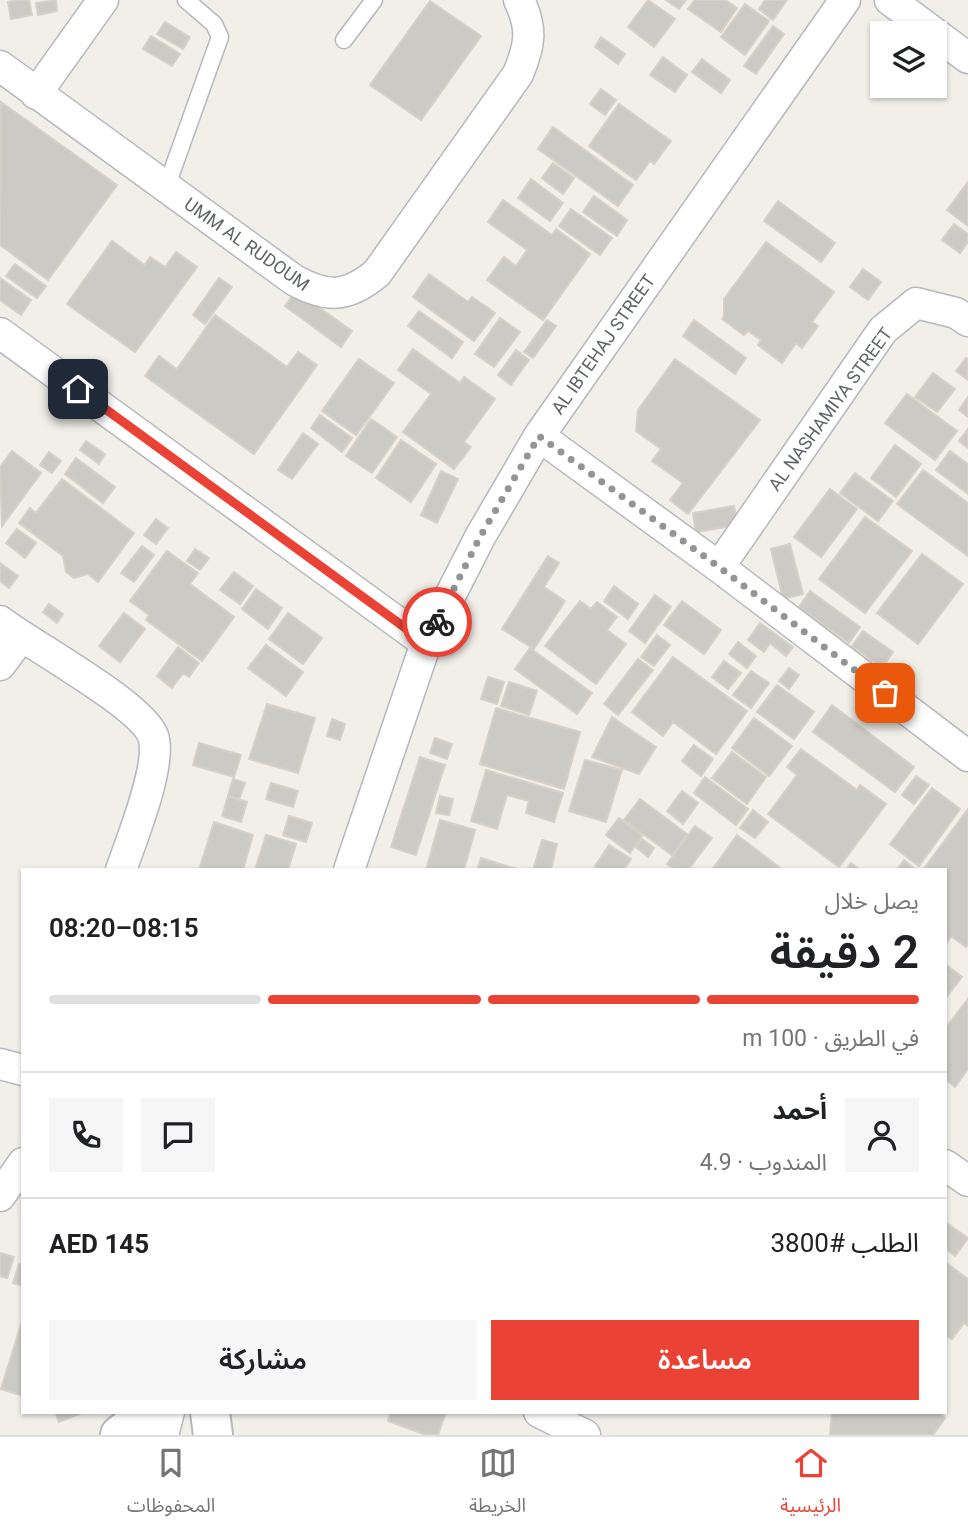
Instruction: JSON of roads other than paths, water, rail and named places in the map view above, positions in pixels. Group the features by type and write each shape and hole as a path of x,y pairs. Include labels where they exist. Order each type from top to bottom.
{"street":[{"path":"36,94 103,0"},
{"name":"UMM AL RUDOUM","path":"0,66 294,280 317,292 337,294 360,287 377,273 518,74 528,48 528,18 520,0"},
{"name":"AL IBTEHAJ STREET","path":"350,868 426,643 480,537 539,436 845,0"},
{"path":"890,0 968,58"},
{"name":"AL NASHAMIYA STREET","path":"719,567 883,330 916,303 956,313 968,321"},
{"path":"4,344 426,643"},
{"path":"539,436 719,567 968,756"},
{"path":"0,665 10,629 131,708 153,736 154,773 122,868"},
{"path":"0,1064 21,1069"},
{"path":"0,1196 21,1166"},
{"path":"120,1435 147,1414"},
{"path":"163,1435 168,1414"},
{"path":"198,1435 207,1414"},
{"path":"208,1414 213,1435"},
{"path":"543,1414 585,1435"}],"lane":[{"path":"166,188 220,37 214,24 186,0"},
{"path":"344,40 374,0"}]}
